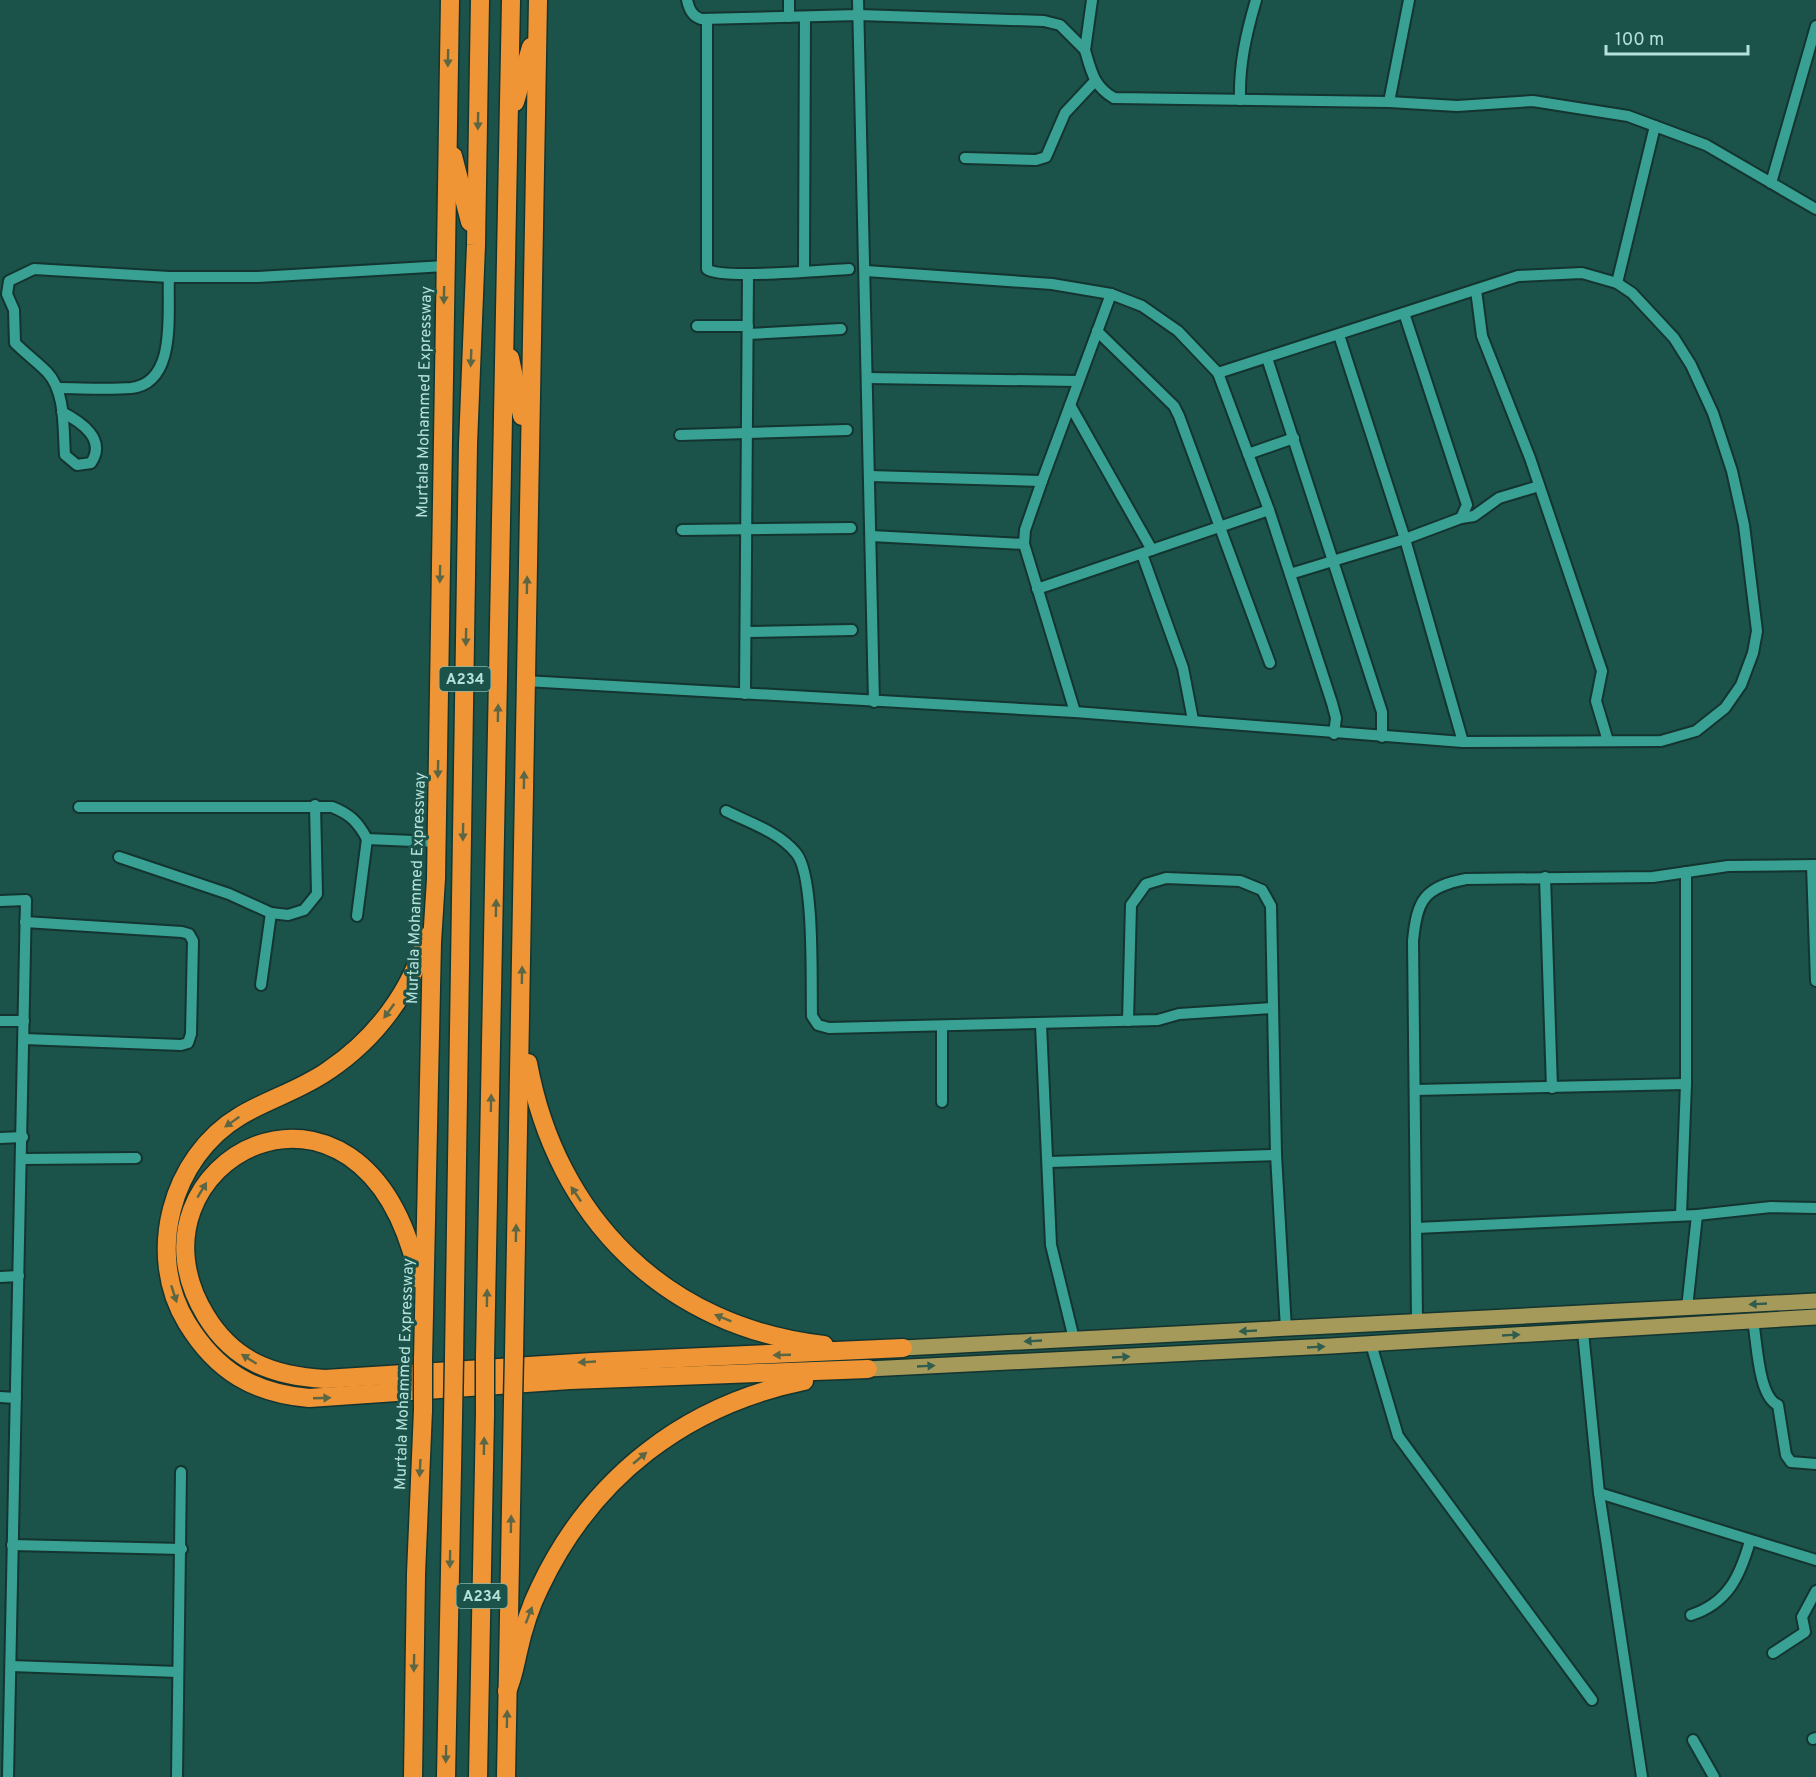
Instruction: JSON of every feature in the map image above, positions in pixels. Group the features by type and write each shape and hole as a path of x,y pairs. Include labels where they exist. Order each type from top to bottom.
{"highway":[{"name":"Murtala Mohammed Expressway","path":"413,1777 432,942 437,842 450,0"},
{"name":"A234","path":"446,1777 468,444 476,245 480,0"},
{"name":"A234","path":"478,1777 496,908 503,330 511,0"},
{"path":"506,1777 538,0"},
{"path":"508,123 537,24"},
{"path":"447,131 476,245"},
{"path":"503,330 529,444"},
{"path":"440,539 468,444"},
{"path":"436,879 424,947 405,987 386,1017 370,1035 329,1070 239,1116 222,1129 193,1161 182,1183 167,1225 165,1246 168,1269 182,1316 212,1357 257,1388 282,1395 309,1398 570,1380 868,1369"},
{"path":"521,1008 534,1096 558,1160 590,1214 613,1242 637,1265 682,1299 745,1326 815,1344 850,1348 903,1348"},
{"path":"425,1321 415,1262 395,1208 370,1173 342,1150 327,1144 296,1138 259,1144 240,1152 225,1163 201,1190 193,1206 186,1241 186,1259 195,1293 212,1326 225,1341 255,1363 285,1376 325,1379 593,1362 903,1348"},
{"path":"507,1691 527,1618 557,1556 583,1518 628,1468 689,1421 723,1404 787,1384 868,1369"}],"main road":[{"path":"903,1348 1816,1301"},
{"path":"868,1369 1371,1344 1816,1317"}],"street":[{"path":"687,0 695,18 707,19 859,15 1044,21 1060,25 1085,50"},
{"path":"789,0 789,17"},
{"path":"858,0 866,271 874,702"},
{"path":"1092,0 1085,50 1094,82 1103,92 1114,98 1389,102 1457,106 1533,102 1628,116 1706,145 1816,209"},
{"path":"1240,100 1243,45 1256,0"},
{"path":"1389,102 1409,0"},
{"path":"804,271 805,17"},
{"path":"707,19 706,264 711,272 748,274 849,269"},
{"path":"1771,183 1816,26"},
{"path":"965,158 1036,160 1046,157 1065,113 1094,82"},
{"path":"1617,283 1655,126"},
{"path":"62,412 84,424 95,442 96,456 91,463 77,465 65,455 62,412 57,388 48,373 15,343 14,310 7,294 9,281 34,269 169,277 258,277 445,266"},
{"path":"866,271 1052,284 1111,294 1128,299 1162,318 1178,332 1218,373 1269,510 1332,703 1336,718 1334,734"},
{"path":"525,681 1075,712 1193,720 1334,734 1463,742 1662,741 1696,731 1711,720 1741,685 1753,653 1756,631 1744,525 1732,471 1713,413 1691,365 1674,338 1632,293 1617,283 1582,273 1535,274 1476,290 1218,373"},
{"path":"745,694 748,274"},
{"path":"57,388 132,388 150,382 156,376 166,356 169,277"},
{"path":"1476,290 1482,336 1539,486 1602,671 1596,701 1608,741"},
{"path":"1075,712 1024,544 1025,530 1111,294"},
{"path":"1404,313 1467,505 1461,518"},
{"path":"697,326 748,330 841,329"},
{"path":"1097,331 1174,406 1270,663"},
{"path":"1339,335 1405,539 1463,742"},
{"path":"1267,358 1382,712 1382,737"},
{"path":"867,378 1078,381"},
{"path":"1070,405 1147,552 1183,668 1193,720"},
{"path":"680,435 847,430"},
{"path":"1248,454 1294,438"},
{"path":"869,476 1042,481"},
{"path":"1290,574 1405,539 1461,518 1474,516 1499,498 1539,486"},
{"path":"1037,589 1269,510"},
{"path":"682,530 851,528"},
{"path":"871,536 1024,544"},
{"path":"746,632 852,630"},
{"path":"119,857 229,894 271,913 288,915 304,910 317,894 315,805"},
{"path":"79,807 271,809 315,805 346,812 358,822 367,839 357,916"},
{"path":"726,811 773,833 797,854 803,864 809,911 812,1016 818,1025 829,1029 1158,1020 1179,1014 1273,1008"},
{"path":"367,839 437,842"},
{"path":"1417,1322 1413,941 1416,915 1421,900 1431,891 1449,882 1466,879 1653,877 1728,866 1814,865 1816,981"},
{"path":"1680,1214 1686,1084 1686,872"},
{"path":"1545,877 1552,1088"},
{"path":"1128,1021 1131,905 1146,884 1166,878 1240,881 1262,890 1271,906 1276,1155 1286,1329"},
{"path":"0,901 26,900 11,1666 5,1750 8,1777"},
{"path":"261,985 271,913"},
{"path":"24,1040 181,1045 188,1043 191,1034 193,941 189,934 182,932 26,922"},
{"path":"0,1021 24,1021"},
{"path":"1041,1025 1051,1245 1074,1339"},
{"path":"942,1027 942,1102"},
{"path":"1415,1090 1686,1084"},
{"path":"0,1138 23,1137"},
{"path":"1049,1162 1276,1155"},
{"path":"22,1159 136,1158"},
{"path":"1416,1228 1697,1215 1771,1208 1816,1208"},
{"path":"1688,1308 1697,1215"},
{"path":"0,1277 19,1276"},
{"path":"1754,1321 1764,1390 1771,1402 1778,1405 1786,1455 1791,1462 1816,1464"},
{"path":"1583,1332 1599,1493 1642,1777"},
{"path":"1371,1344 1398,1436 1592,1700"},
{"path":"0,1397 16,1398"},
{"path":"177,1777 182,1549 181,1472"},
{"path":"1599,1493 1816,1560"},
{"path":"0,1518 13,1519"},
{"path":"1691,1614 1715,1604 1735,1583 1750,1541"},
{"path":"12,1545 182,1549"},
{"path":"1773,1653 1805,1632 1802,1617 1816,1591"},
{"path":"11,1666 178,1671"},
{"path":"1693,1740 1714,1777"}]}
